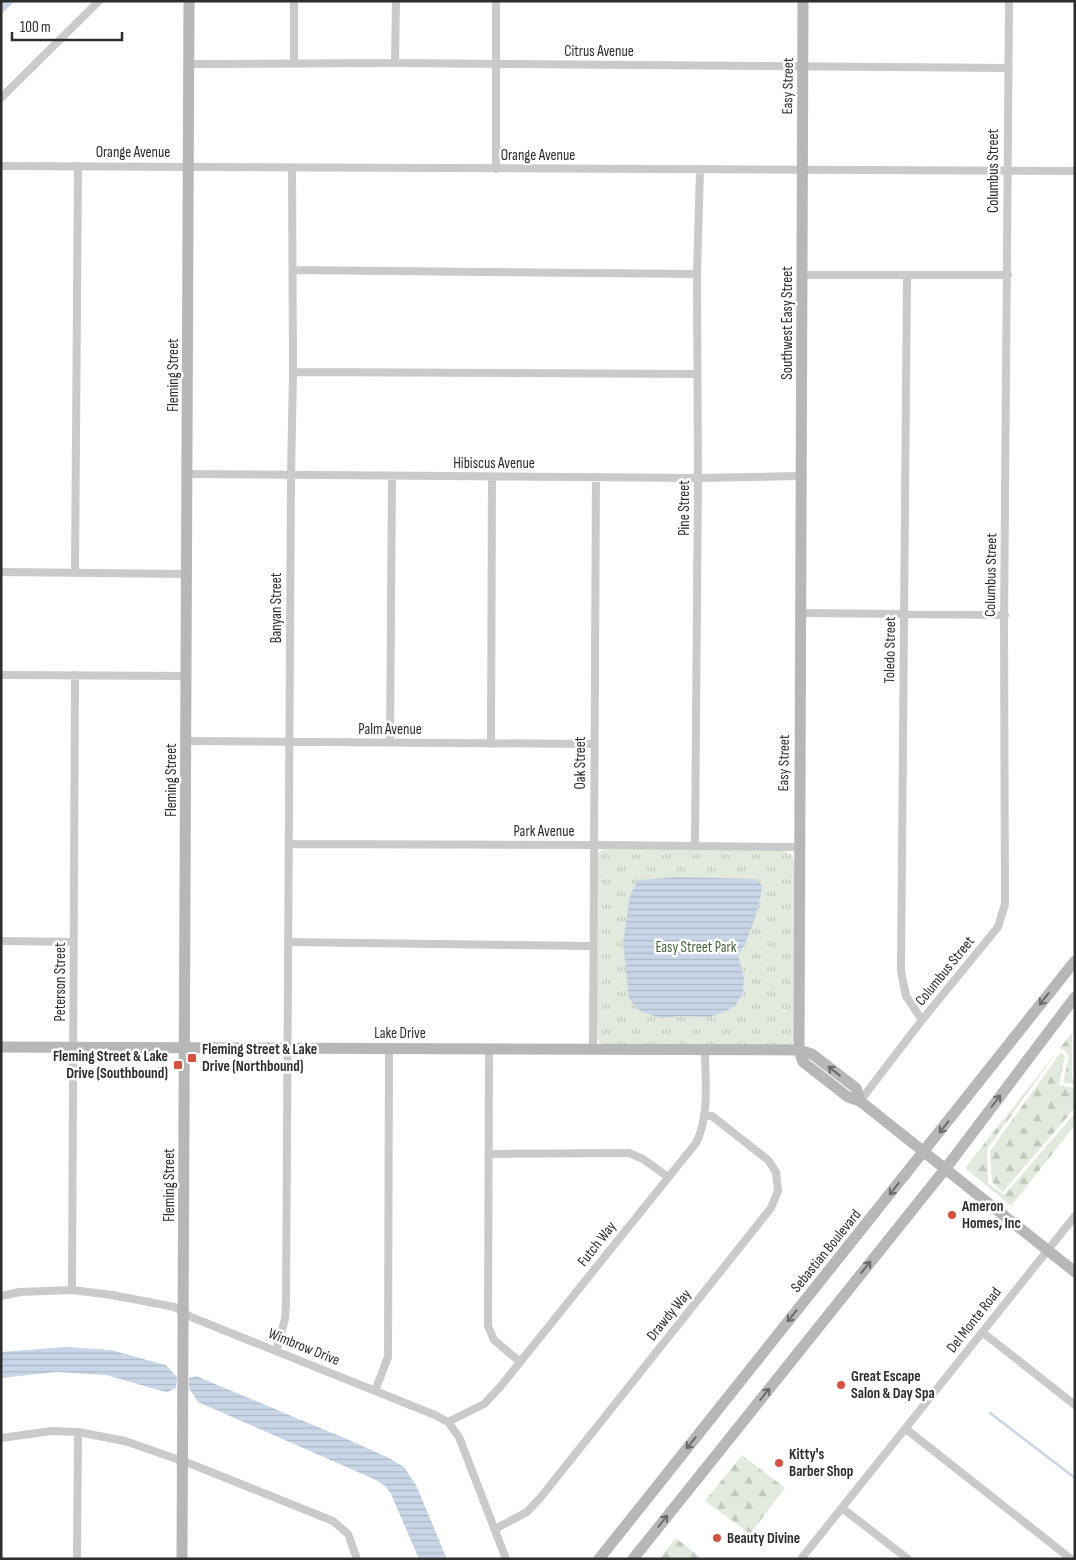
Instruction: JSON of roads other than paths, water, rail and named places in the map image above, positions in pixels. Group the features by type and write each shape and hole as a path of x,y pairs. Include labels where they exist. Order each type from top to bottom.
{"street":[{"path":"1,98 99,1"},
{"name":"Fleming Street","path":"182,1559 189,1"},
{"path":"294,1 294,63"},
{"path":"396,1 396,63"},
{"path":"496,1 496,169"},
{"name":"Easy Street","path":"802,171 804,1"},
{"name":"Columbus Street","path":"860,1101 922,1020 998,927 1005,904 1008,276 1006,171 1009,1"},
{"name":"Citrus Avenue","path":"190,64 396,63 1008,68"},
{"name":"Orange Avenue","path":"1,166 1075,171"},
{"path":"75,573 78,166"},
{"name":"Banyan Street","path":"276,1351 285,1319 286,1304 293,372 292,168"},
{"name":"Pine Street","path":"695,845 698,478 696,374 700,170"},
{"name":"Southwest Easy Street","path":"801,476 802,171"},
{"path":"293,270 697,274"},
{"name":"Toledo Street","path":"907,275 901,971 906,996 922,1020"},
{"path":"802,276 1008,276"},
{"path":"293,372 696,374"},
{"name":"Hibiscus Avenue","path":"187,474 698,478 801,476"},
{"path":"390,742 392,476"},
{"name":"Easy Street","path":"799,1050 798,847 801,476"},
{"path":"491,744 492,477"},
{"name":"Oak Street","path":"592,1049 596,477"},
{"path":"1,572 186,574"},
{"path":"801,613 1005,615"},
{"path":"1,675 186,676"},
{"name":"Peterson Street","path":"72,1290 75,675"},
{"name":"Palm Avenue","path":"186,741 593,744"},
{"name":"Park Avenue","path":"289,844 798,847"},
{"path":"1,941 73,942"},
{"path":"288,942 592,946"},
{"name":"Sebastian Boulevard","path":"599,1559 1075,961"},
{"path":"633,1559 946,1168 1075,997"},
{"name":"Lake Drive","path":"1,1046 799,1050"},
{"path":"375,1390 388,1357 389,1048"},
{"path":"489,1049 488,1326 494,1340 520,1362"},
{"name":"Futch Way","path":"448,1422 484,1404 696,1143 702,1132 704,1115 705,1050"},
{"path":"799,1050 803,1062 848,1097 860,1101 1075,1272"},
{"name":"Drawdy Way","path":"495,1529 527,1512 541,1497 771,1208 778,1191 776,1172 768,1160 712,1116 704,1115"},
{"path":"489,1154 629,1153 643,1159 668,1177"},
{"name":"Del Monte Road","path":"801,1559 1075,1216"},
{"name":"Wimbrow Drive","path":"1,1296 20,1292 72,1290 112,1295 174,1307 191,1317 375,1390 448,1422"},
{"path":"982,1332 1075,1405"},
{"path":"448,1422 458,1437 506,1559"},
{"path":"906,1428 1071,1559"},
{"path":"1,1438 52,1432 78,1432 125,1441 182,1461 333,1521 348,1534 357,1559"},
{"path":"77,1559 78,1432"},
{"path":"842,1508 908,1559"}],"water":[{"path":"677,877 754,879 762,885 754,922 738,955 744,979 743,993 735,1006 709,1017 680,1016 662,1018 641,1012 629,999 623,942 630,896 638,880"},
{"path":"66,1347 111,1350 166,1365 177,1377 176,1388 167,1392 106,1375 56,1372 1,1378 1,1352"},
{"path":"196,1376 349,1440 404,1467 416,1485 447,1559 419,1559 391,1494 385,1486 376,1480 198,1402 189,1388 189,1378"}],"waterway":[{"path":"1,9 9,1"},
{"path":"990,1413 1075,1478"}],"place":[{"name":"Fleming Street & Lake Drive (Northbound)","path":"192,1058"},
{"name":"Fleming Street & Lake Drive (Southbound)","path":"178,1065"},
{"name":"Ameron Homes, Inc","path":"952,1215"},
{"name":"Great Escape Salon & Day Spa","path":"841,1385"},
{"name":"Kitty's Barber Shop","path":"779,1463"},
{"name":"Beauty Divine","path":"717,1538"}],"park label":[{"name":"Easy Street Park","path":"696,947"}]}
